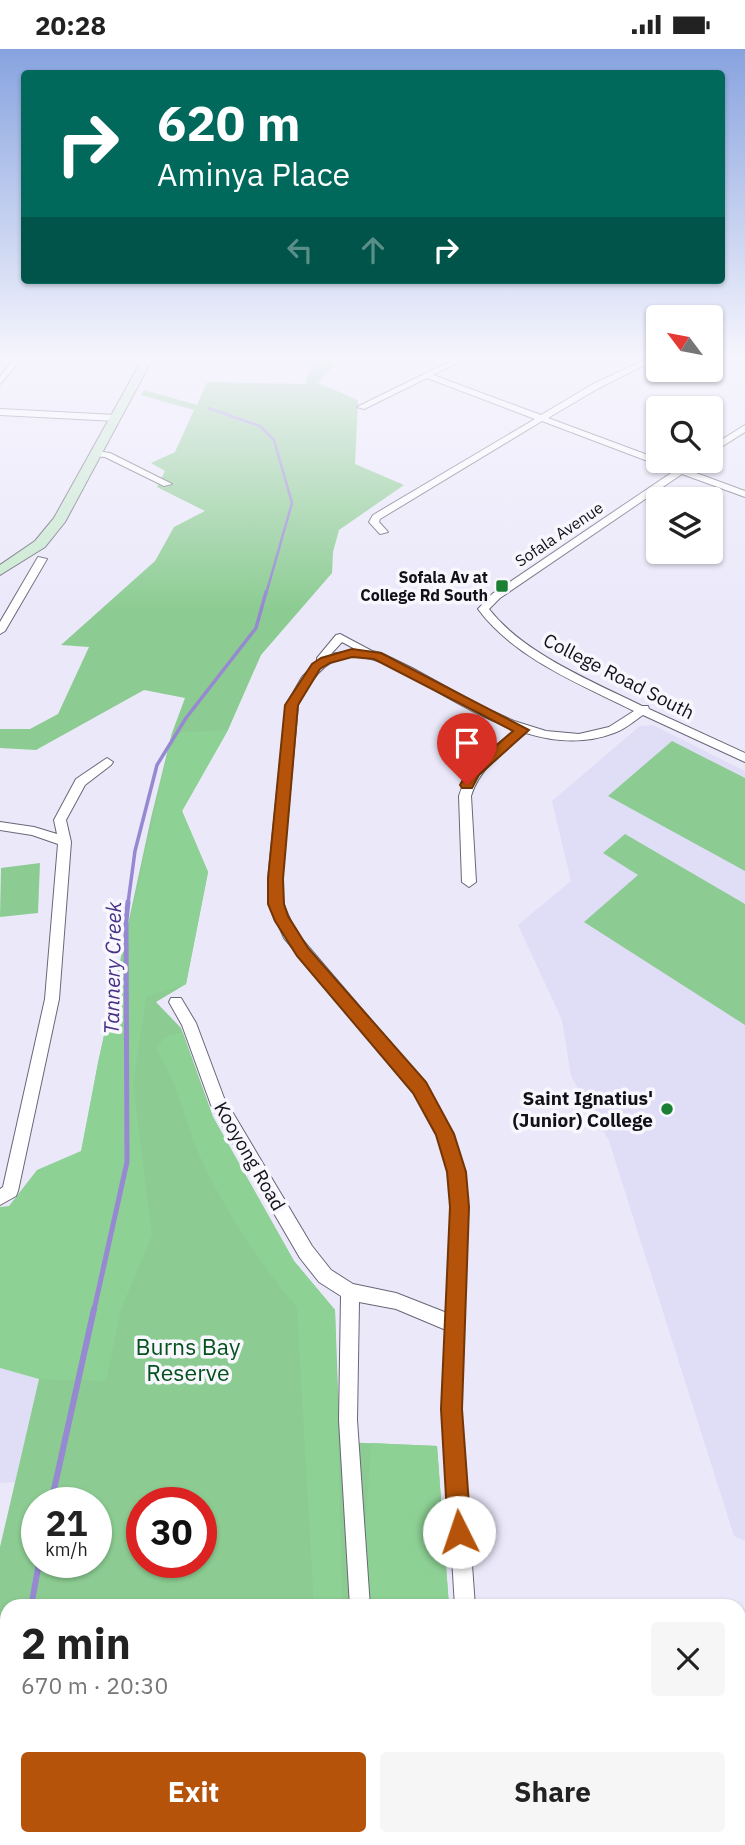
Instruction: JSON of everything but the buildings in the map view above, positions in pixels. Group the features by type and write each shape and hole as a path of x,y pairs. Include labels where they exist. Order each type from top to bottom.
{"main road":[{"path":"0,571 37,555 103,442"}],"street":[{"path":"383,532 374,522 376,517 501,442"},
{"path":"605,442 646,457"},
{"path":"96,454 107,455 167,484"},
{"name":"Sofala Avenue","path":"485,615 483,609 487,603 677,473"},
{"path":"689,473 745,494"},
{"path":"0,631 37,555"},
{"name":"College Road South","path":"485,615 537,657 745,758"},
{"path":"331,623 340,637 522,730 560,738 597,736 620,728 644,709"},
{"path":"340,637 304,680 292,705 275,879 276,904 289,934 409,1074 445,1134 457,1172 460,1207 452,1409 464,1599"},
{"path":"316,667 343,654 377,655"},
{"path":"470,882 465,796 467,785 474,772 522,730"},
{"path":"0,1198 9,1191 52,999 65,842 60,820 80,782 107,762"},
{"path":"0,827 34,831 65,842"},
{"name":"Kooyong Road","path":"176,1002 190,1023 216,1100 306,1252 325,1276 350,1293 396,1301 454,1324"},
{"path":"350,1293 348,1420 359,1599"}],"shaded area":[{"name":"Saint Ignatius' (Junior) College","path":"653,725 745,771 745,1541 734,1536 609,1141 571,1076 562,1020 518,925 571,881 552,801 640,726"},
{"path":"0,1368 39,1379 15,1482 0,1483"}],"green space":[{"name":"Burns Bay Reserve","path":"180,442 356,442 355,464 404,485 339,530 333,552 332,573 261,655 228,730 182,811 208,872 186,984 156,1002 181,1028 213,1117 294,1261 335,1310 340,1442 437,1446 448,1599 0,1599 0,1547 39,1379 98,1063 151,818 172,733 185,698 144,690 36,750 0,748 0,729 30,729 58,714 89,647 61,645 155,561 174,527 205,511 157,487 165,471 151,463 175,452"},
{"path":"228,730 182,811 208,872 186,984 146,997 133,1086 152,1235 121,1309 106,1381 39,1379 0,1368 0,1207 9,1206 37,1170 81,1151 98,1063 172,733"},
{"path":"672,741 745,778 745,871 608,796"},
{"path":"625,834 745,904 745,1025 584,922 638,875 603,853"},
{"path":"40,863 38,913 0,917 1,868"},
{"path":"183,1033 213,1117 294,1261 335,1310 342,1599 314,1599 297,1307 243,1234 199,1154 176,1089 157,1051 166,1037"},
{"path":"371,1443 437,1446 448,1599 361,1599"}],"waterway":[{"name":"Tannery Creek","path":"266,594 292,503 275,442"},
{"name":"Tannery Creek","path":"128,903 135,851 157,765 186,718 256,628 266,592"},
{"name":"Tannery Creek","path":"94,1310 127,1162 128,902"},
{"name":"Tannery Creek","path":"55,1487 94,1309"},
{"name":"Tannery Creek","path":"32,1599 36,1578"}],"place":[{"name":"Sofala Av at College Rd South","path":"502,586"},
{"name":"Saint Ignatius' (Junior) College","path":"667,1109"}],"route":[{"path":"459,1532 452,1409 460,1207 457,1172 445,1134 420,1088 302,952 289,934 276,904 275,879 288,733 292,705 304,680 316,667 343,654 377,655 522,730 474,772 467,785"}]}
